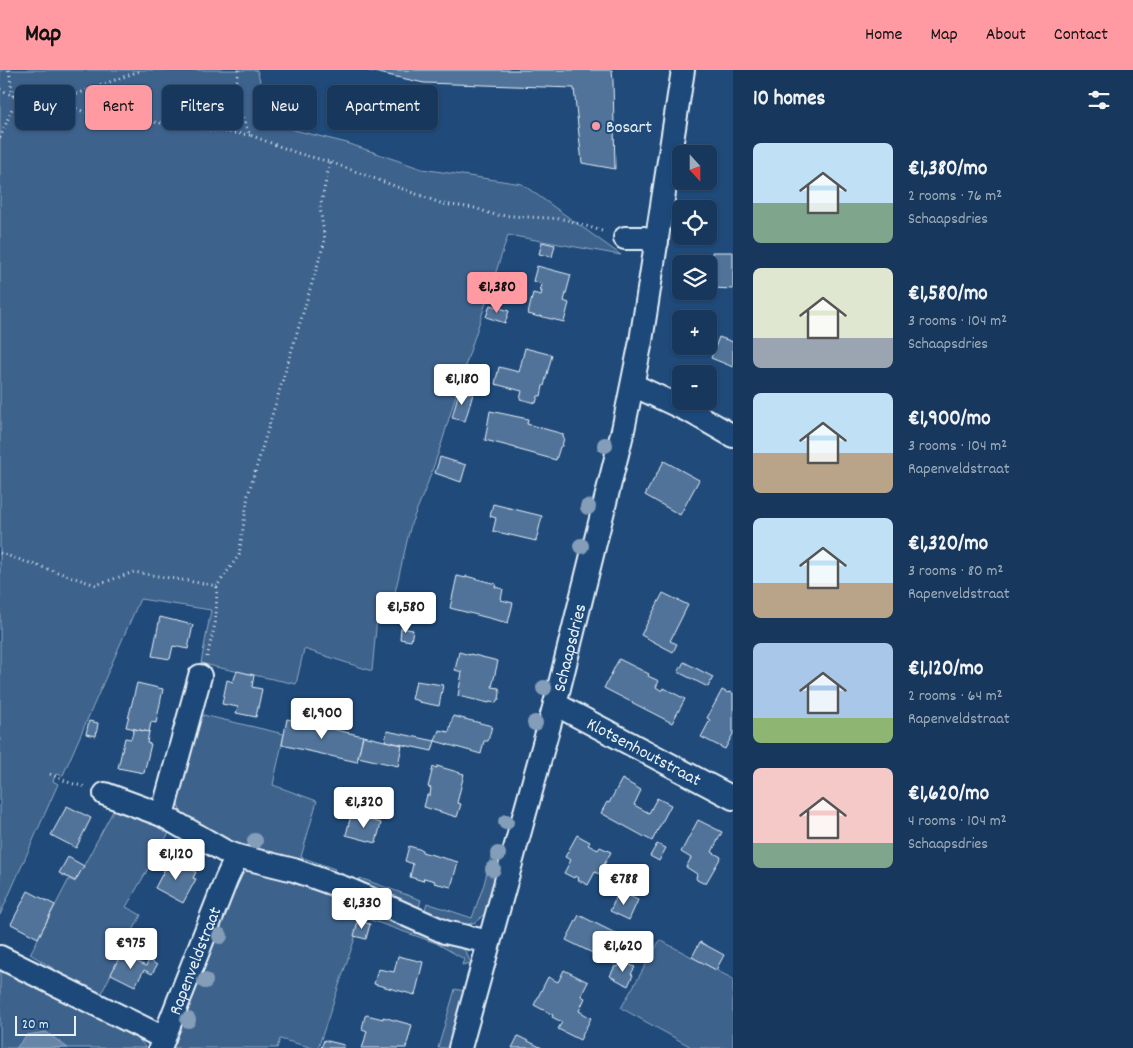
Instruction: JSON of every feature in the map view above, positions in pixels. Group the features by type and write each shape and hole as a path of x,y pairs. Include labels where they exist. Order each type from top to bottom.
{"street":[{"name":"Schaapsdries","path":"460,1048 555,704 621,440 633,385 657,242 683,70"},
{"path":"625,238 644,238 657,242"},
{"path":"633,385 693,413 733,436"},
{"path":"162,815 200,676"},
{"name":"Klotsenhoutstraat","path":"555,704 733,798"},
{"path":"105,794 162,815 226,852 294,870 350,890 445,932 489,942"},
{"name":"Rapenveldstraat","path":"0,957 162,1043 237,856"}],"path":[{"path":"9,70 13,96"},
{"path":"75,95 142,70"},
{"path":"239,70 234,97 250,135"},
{"path":"0,89 13,96"},
{"path":"0,138 12,109 15,108"},
{"path":"75,108 87,113 250,135 297,153 330,162 443,204 475,208 495,214 564,219 625,238"},
{"path":"200,676 204,670 216,620 217,586 239,555 248,496 325,240 320,208 330,162"},
{"path":"0,553 96,586 134,572 217,586"},
{"path":"50,774 70,783 105,794"}],"shaded area":[{"path":"0,70 257,70 261,85 253,85 253,130 294,130 347,143 422,169 522,184 621,255 508,235 442,442 411,524 389,618 377,617 372,671 304,649 296,684 201,663 211,610 140,599 63,775 56,774 53,781 58,784 0,915"},
{"path":"203,715 284,734 273,785 317,801 301,857 335,869 333,874 250,850 190,824 181,813 177,802 197,716"},
{"path":"114,809 170,831 126,907 141,915 103,990 101,998 30,954 69,879 75,882"},
{"path":"493,849 504,850 486,912 476,922 457,925 424,912 427,903 472,918 484,884"},
{"path":"259,870 297,879 457,943 466,952 471,963 462,965 464,959 436,943 362,917 318,1048 280,1039 277,1048 172,1048 237,879 247,871"},
{"path":"360,878 421,900 418,910 357,883"},
{"path":"660,940 733,979 733,1048 693,1048 621,1008"},
{"path":"0,966 135,1035 146,1048 0,1048"},
{"path":"455,989 464,991 449,1048 438,1048"},
{"path":"46,1032 68,1048 16,1048 27,1035"}],"building":[{"name":"Bosart","path":"365,70 612,70 615,169 582,163 574,88 424,83"},
{"path":"542,242 555,245 552,257 539,254"},
{"path":"712,252 733,252 733,289 717,288 717,255 712,255"},
{"path":"537,266 571,275 564,301 569,303 564,322 528,314 533,293 541,295 542,291 540,291 542,284 533,281"},
{"path":"490,305 509,311 505,323 486,317"},
{"path":"719,337 733,342 733,367 711,358 712,355 717,355"},
{"path":"525,348 552,355 541,396 538,396 536,403 520,399 522,391 495,384 499,367 519,372"},
{"path":"459,391 473,394 465,421 452,418"},
{"path":"490,411 528,419 527,424 563,434 562,446 556,460 485,440"},
{"path":"440,457 466,465 461,482 435,473"},
{"path":"664,461 699,480 680,515 645,495"},
{"path":"493,504 542,516 536,541 493,531 496,518 490,516"},
{"path":"457,576 466,578 466,576 496,584 495,587 503,589 501,600 513,603 508,623 450,608"},
{"path":"663,593 688,605 670,641 677,644 673,652 641,635"},
{"path":"160,617 193,625 188,649 173,646 170,659 152,656"},
{"path":"401,628 413,630 411,641 400,639"},
{"path":"459,652 498,661 492,687 499,688 499,699 496,703 458,696 462,672 455,670"},
{"path":"619,659 659,681 656,687 662,691 664,688 685,699 672,723 604,688"},
{"path":"684,662 713,677 708,687 678,672"},
{"path":"237,671 254,675 252,687 262,689 256,717 236,713 238,707 222,704 227,680 233,682"},
{"path":"416,681 443,685 439,706 412,699"},
{"path":"137,683 163,689 156,723 151,722 149,732 126,727"},
{"path":"722,690 733,693 733,734 725,749 701,737 710,720 707,718"},
{"path":"453,716 492,726 488,741 484,741 481,754 435,741 439,730 449,732"},
{"path":"287,719 363,736 357,762 282,745"},
{"path":"89,721 98,723 96,736 86,734"},
{"path":"134,729 149,732 147,743 151,744 144,773 118,768 125,738 131,739"},
{"path":"387,731 435,741 432,751 385,741"},
{"path":"363,736 402,745 398,766 358,757"},
{"path":"437,766 464,774 457,803 461,804 457,817 424,807 427,795 430,795 431,788 428,787 433,767 437,768"},
{"path":"622,779 641,790 634,805 649,813 657,798 671,805 652,841 601,813 607,802 609,803"},
{"path":"67,806 91,818 76,848 51,835"},
{"path":"351,815 381,823 376,843 346,835"},
{"path":"698,820 722,832 712,852 721,857 706,883 697,880 697,874 686,867 691,858 681,852"},
{"path":"577,835 590,842 588,845 598,850 600,847 611,852 599,874 595,872 588,885 578,880 579,878 575,876 574,878 564,873 571,860 565,857"},
{"path":"657,844 666,848 659,861 650,856"},
{"path":"409,846 422,850 422,852 458,862 451,887 434,883 435,881 424,878 423,881 410,877 413,864 405,861"},
{"path":"68,857 84,866 75,881 59,873"},
{"path":"170,859 196,872 193,878 196,879 183,903 155,888"},
{"path":"28,891 55,905 38,938 11,924"},
{"path":"619,891 638,900 629,920 610,911"},
{"path":"579,915 627,939 615,964 566,940"},
{"path":"358,921 370,924 366,939 354,936"},
{"path":"700,942 724,955 716,970 692,957"},
{"path":"121,954 146,966 149,960 157,965 152,974 144,970 135,986 111,974"},
{"path":"398,956 423,962 415,995 374,984 378,969 394,972"},
{"path":"621,961 635,967 628,986 610,976 615,966 618,967"},
{"path":"564,970 588,982 581,996 585,998 579,1011 591,1018 580,1040 558,1029 562,1022 534,1005 548,977 558,982"},
{"path":"365,1016 383,1019 383,1017 412,1025 406,1048 361,1048 367,1031 362,1029"},
{"path":"518,1036 542,1048 512,1048"},
{"path":"324,1040 344,1045 343,1048 321,1048"}],"place":[{"name":"Bosart","path":"596,126"}]}
